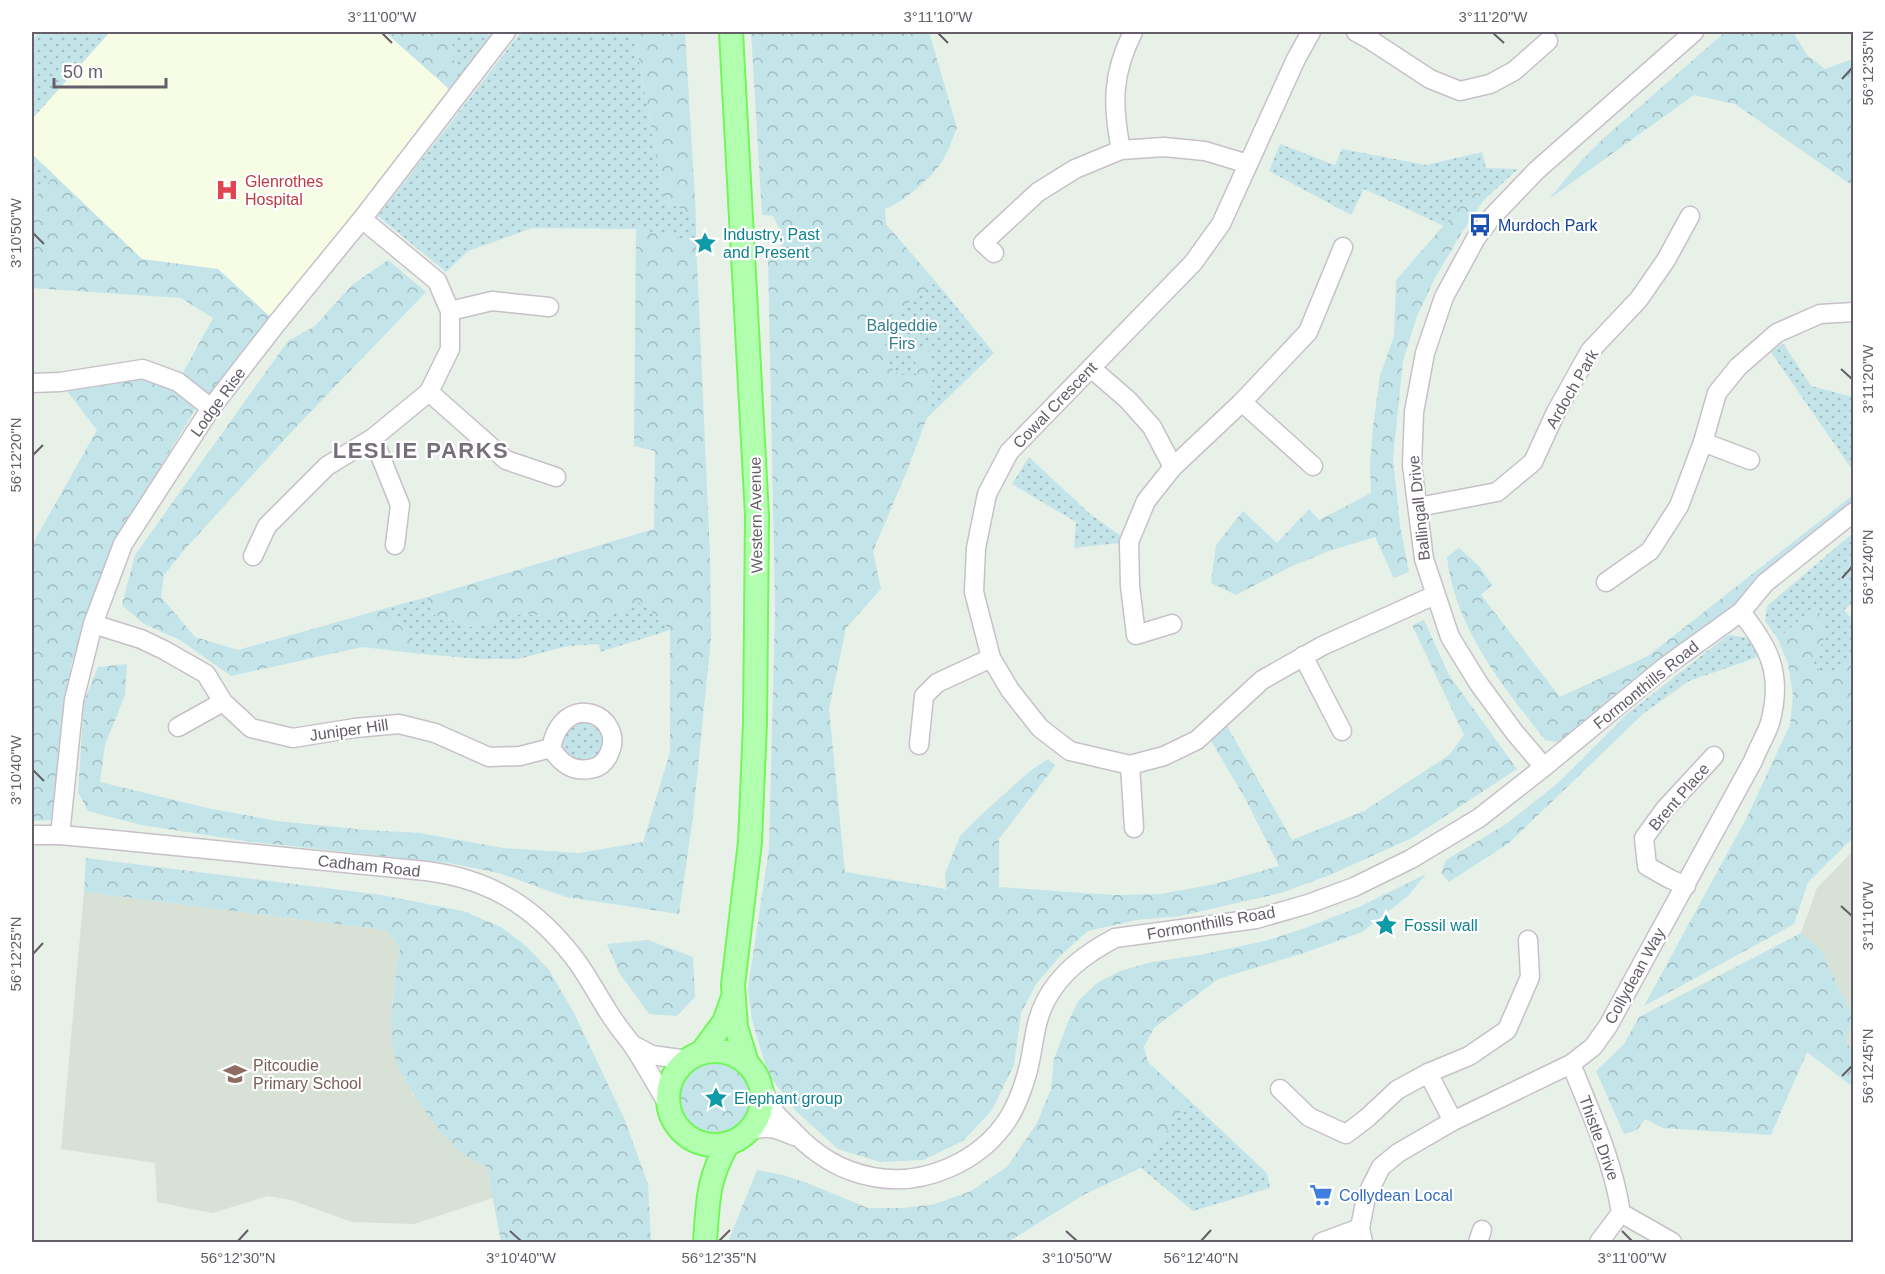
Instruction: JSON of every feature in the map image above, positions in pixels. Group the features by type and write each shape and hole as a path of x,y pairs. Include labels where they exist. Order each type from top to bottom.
{"main road":[{"name":"Western Avenue","path":"731,32 753,412 758,584 750,842 733,998"},
{"path":"710,1187 702,1160 690,1138 676,1124 669,1106 668,1093 671,1080 678,1069 694,1056 724,1022 733,998"},
{"path":"733,998 738,1035 747,1063"},
{"path":"690,1138 708,1144 728,1143 740,1138 749,1131 758,1118 762,1102 761,1086 756,1073 737,1056 713,1050 694,1056"},
{"path":"705,1242 710,1187 717,1163 728,1143"}],"street":[{"name":"Lodge Rise","path":"60,835 74,700 93,624 123,544 211,408 362,219 506,32"},
{"path":"1121,150 1115,118 1115,90 1125,48 1133,32"},
{"name":"Cowal Crescent","path":"1311,32 1296,59 1221,224 1193,263 1009,453 987,494 976,548 974,592 991,658 1010,690 1040,728 1070,751 1130,765 1164,756 1197,740 1262,680 1303,656 1435,595"},
{"path":"1356,32 1430,79 1460,91 1490,84 1514,71 1548,41"},
{"name":"Ballingall Drive","path":"1544,768 1479,684 1450,636 1424,559 1412,465 1414,412 1425,352 1444,297 1476,238 1491,218 1538,170 1694,32"},
{"path":"984,243 1038,192 1075,169 1121,150 1164,147 1205,151 1248,164"},
{"name":"Ardoch Park","path":"1418,507 1497,492 1533,462 1556,412 1590,351 1638,299 1666,260 1690,216"},
{"path":"253,556 267,526 327,466 373,438 429,392 450,349 450,310 437,281 362,219"},
{"path":"1172,624 1136,635 1130,586 1130,542 1146,501 1173,467 1242,402 1308,332 1343,247"},
{"path":"450,310 492,302 549,307"},
{"path":"1606,582 1650,551 1679,506 1717,393 1738,367 1777,333 1820,314 1854,312"},
{"path":"1090,368 1128,400 1152,427 1173,467"},
{"path":"32,383 60,382 143,369 178,382 211,408"},
{"path":"429,392 506,460 556,477"},
{"path":"1242,402 1313,466"},
{"path":"373,438 400,506 394,545"},
{"path":"1702,442 1750,460"},
{"name":"Formonthills Road","path":"761,1086 776,1114 799,1137 821,1157 855,1174 899,1180 942,1171 960,1163 995,1135 1008,1118 1027,1075 1038,1019 1046,1001 1059,980 1096,948 1115,938 1256,919 1308,904 1354,887 1411,859 1479,818 1544,768 1666,666 1741,612 1765,583 1854,513"},
{"name":"Collydean Way","path":"1361,1235 1366,1197 1380,1167 1398,1153 1453,1121 1571,1065 1593,1047 1608,1026 1753,761 1770,723 1775,692 1773,664 1760,637 1741,612"},
{"name":"Juniper Hill","path":"93,624 141,639 206,674 223,702 251,728 293,738 399,724 435,734 489,757 520,756 551,748"},
{"path":"1303,656 1342,731"},
{"path":"919,745 924,696 937,683 991,658"},
{"path":"178,727 223,702"},
{"name":"Brent Place","path":"1686,886 1647,866 1644,837 1665,809 1714,756"},
{"path":"1130,765 1134,828"},
{"name":"Cadham Road","path":"32,835 60,835 452,874 494,889 547,925 578,964 669,1106"},
{"path":"1280,1089 1309,1117 1346,1134 1397,1090 1428,1073 1468,1056 1507,1030 1530,977 1528,940"},
{"path":"631,1044 652,1055 694,1056"},
{"name":"Thistle Drive","path":"1571,1065 1600,1135 1617,1184 1621,1213"},
{"path":"1428,1073 1453,1121"},
{"name":"Formonthills Road","path":"749,1131 763,1126 799,1137"},
{"path":"1599,1242 1621,1213 1672,1242"},
{"path":"1322,1242 1361,1235"}],"shaded area":[{"name":"Glenrothes Hospital","path":"110,32 385,32 457,96 277,323 218,269 142,259 32,154 32,119"},
{"path":"1853,851 1853,1017 1821,950 1801,933 1817,888"},
{"name":"Pitcoudie Primary School","path":"84,892 386,930 400,948 392,1003 412,1094 463,1154 487,1167 493,1198 414,1224 352,1222 291,1200 268,1196 212,1213 157,1202 155,1163 61,1149"},
{"path":"1853,1017 1853,1054 1846,1040"}],"green space":[{"path":"39,32 110,32 32,119 32,41"},
{"path":"385,32 451,32 457,96"},
{"path":"451,32 486,32 497,44 457,96"},
{"path":"521,32 634,32 664,200 696,217 696,241 636,229 532,228 468,251 446,272 378,216"},
{"path":"634,32 685,32 696,217 664,200"},
{"path":"751,32 929,32 957,128 946,155 936,169 908,196 885,209 886,224 936,282 887,319 882,329 889,366 900,375 917,375 914,349 927,347 933,386 927,418 873,551 881,589 846,628 829,709 845,872 946,889 945,874 960,836 1030,771 1048,759 1055,766 999,839 999,887 1115,895 1161,894 1215,884 1279,866 1246,800 1209,737 1226,724 1292,840 1364,811 1449,755 1464,735 1412,625 1424,620 1449,675 1517,769 1412,838 1330,875 1281,893 1180,916 1136,920 1088,931 1061,955 1036,984 1021,1013 1014,1065 992,1110 963,1141 923,1160 880,1162 838,1149 797,1112 768,1074 752,1020 748,989 769,848 775,607 768,257 782,249 779,228 773,216 762,215"},
{"path":"1725,32 1793,32 1807,55 1825,69 1853,59 1853,186 1735,104 1694,95 1549,199 1578,164 1605,137"},
{"path":"1280,144 1335,165 1342,149 1426,165 1482,152 1486,168 1518,169 1484,200 1474,192 1444,226 1364,189 1351,215 1269,171"},
{"path":"32,154 54,175 32,205"},
{"path":"54,175 142,259 218,269 277,323 211,408 201,400 118,536 71,666 54,820 32,821 32,545 97,430 60,382 143,369 178,382 213,318 181,298 32,288 32,205"},
{"path":"1474,191 1484,200 1435,278 1417,316 1403,361 1393,459 1400,525 1409,572 1394,578 1375,537 1329,551 1290,567 1236,595 1211,583 1216,545 1243,511 1277,543 1309,509 1319,520 1371,493 1370,465 1373,427 1380,376 1394,336 1396,280"},
{"path":"636,229 696,241 710,555 711,638 693,817 679,914 566,897 499,873 448,863 245,841 141,825 88,811 78,792 84,701 98,667 127,664 125,695 105,745 100,782 207,808 277,821 420,833 503,848 579,853 643,842 670,752 670,630 642,602 599,619 521,614 472,627 432,614 427,597 654,529 655,451 634,446"},
{"path":"388,260 426,292 296,427 185,549 164,575 161,597 195,637 238,650 387,608 422,654 362,647 231,676 180,640 144,624 122,605 135,555 288,341 315,326 352,285"},
{"name":"Balgeddie Firs","path":"936,282 994,353 927,418 933,386 927,347 914,349 917,375 900,375 889,366 882,329 887,319"},
{"path":"1783,343 1811,386 1853,397 1853,471 1771,352"},
{"path":"1029,457 1090,514 1129,542 1074,548 1076,522 1012,484"},
{"path":"1853,495 1853,501 1840,518 1561,743 1545,740 1497,677 1470,632 1460,608 1447,557 1459,548 1479,566 1492,585 1481,595 1560,697 1648,656"},
{"path":"1853,533 1853,602 1844,610 1853,620 1853,651 1848,666 1823,675 1813,662 1826,634 1811,610 1778,639 1765,621 1767,606"},
{"path":"427,597 432,614 472,627 521,614 599,619 642,602 670,630 600,652 599,644 568,646 518,659 480,659 422,654 387,608"},
{"path":"1811,610 1822,614 1826,634 1813,662 1823,675 1848,666 1853,651 1853,838 1808,882 1794,924 1644,1006 1746,819 1790,725 1793,695 1788,664 1778,639"},
{"path":"1728,635 1751,638 1758,657 1689,681 1644,713 1627,714"},
{"path":"1644,713 1509,843 1449,882 1441,873 1446,860 1506,824 1558,783 1627,714"},
{"path":"585,720 597,726 605,739 598,758 581,763 565,753 563,740 568,729"},
{"path":"86,858 382,895 463,911 501,927 526,946 549,970 574,1013 624,1118 648,1184 651,1242 501,1242 487,1167 463,1154 444,1135 412,1092 397,1064 392,1040 392,1013 400,948 386,930 84,892"},
{"path":"1426,874 1408,896 1362,932 1304,953 1218,979 1154,1028 1144,1047 1148,1062 1189,1100 1141,1168 1085,1194 1008,1242 728,1242 757,1170 807,1183 868,1208 903,1208 935,1204 971,1191 1007,1167 1037,1123 1051,1089 1054,1059 1066,1027 1078,1001 1097,983 1120,971 1152,962 1265,941 1305,928 1359,907"},
{"path":"1801,933 1821,950 1853,1017 1846,1040 1853,1054 1853,1087 1807,1052 1771,1135 1663,1128 1645,1119 1637,1130 1624,1134 1596,1071 1624,1044 1639,1017"},
{"path":"648,940 693,957 695,997 677,1016 649,1014 620,974 607,944"},
{"path":"715,1062 728,1065 740,1072 747,1084 750,1097 747,1110 740,1122 728,1129 715,1132 702,1129 690,1122 683,1110 680,1097 683,1084 690,1072 702,1065"},
{"path":"1189,1100 1267,1173 1270,1188 1193,1211 1141,1168"}],"place":[{"name":"Glenrothes Hospital","path":"227,190"},
{"name":"Murdoch Park","path":"1480,225"},
{"name":"Industry, Past and Present","path":"705,243"},
{"name":"Fossil wall","path":"1386,925"},
{"name":"Pitcoudie Primary School","path":"235,1074"},
{"name":"Elephant group","path":"716,1098"},
{"name":"Collydean Local","path":"1321,1195"}],"district":[{"name":"LESLIE PARKS","path":"421,450"}]}
